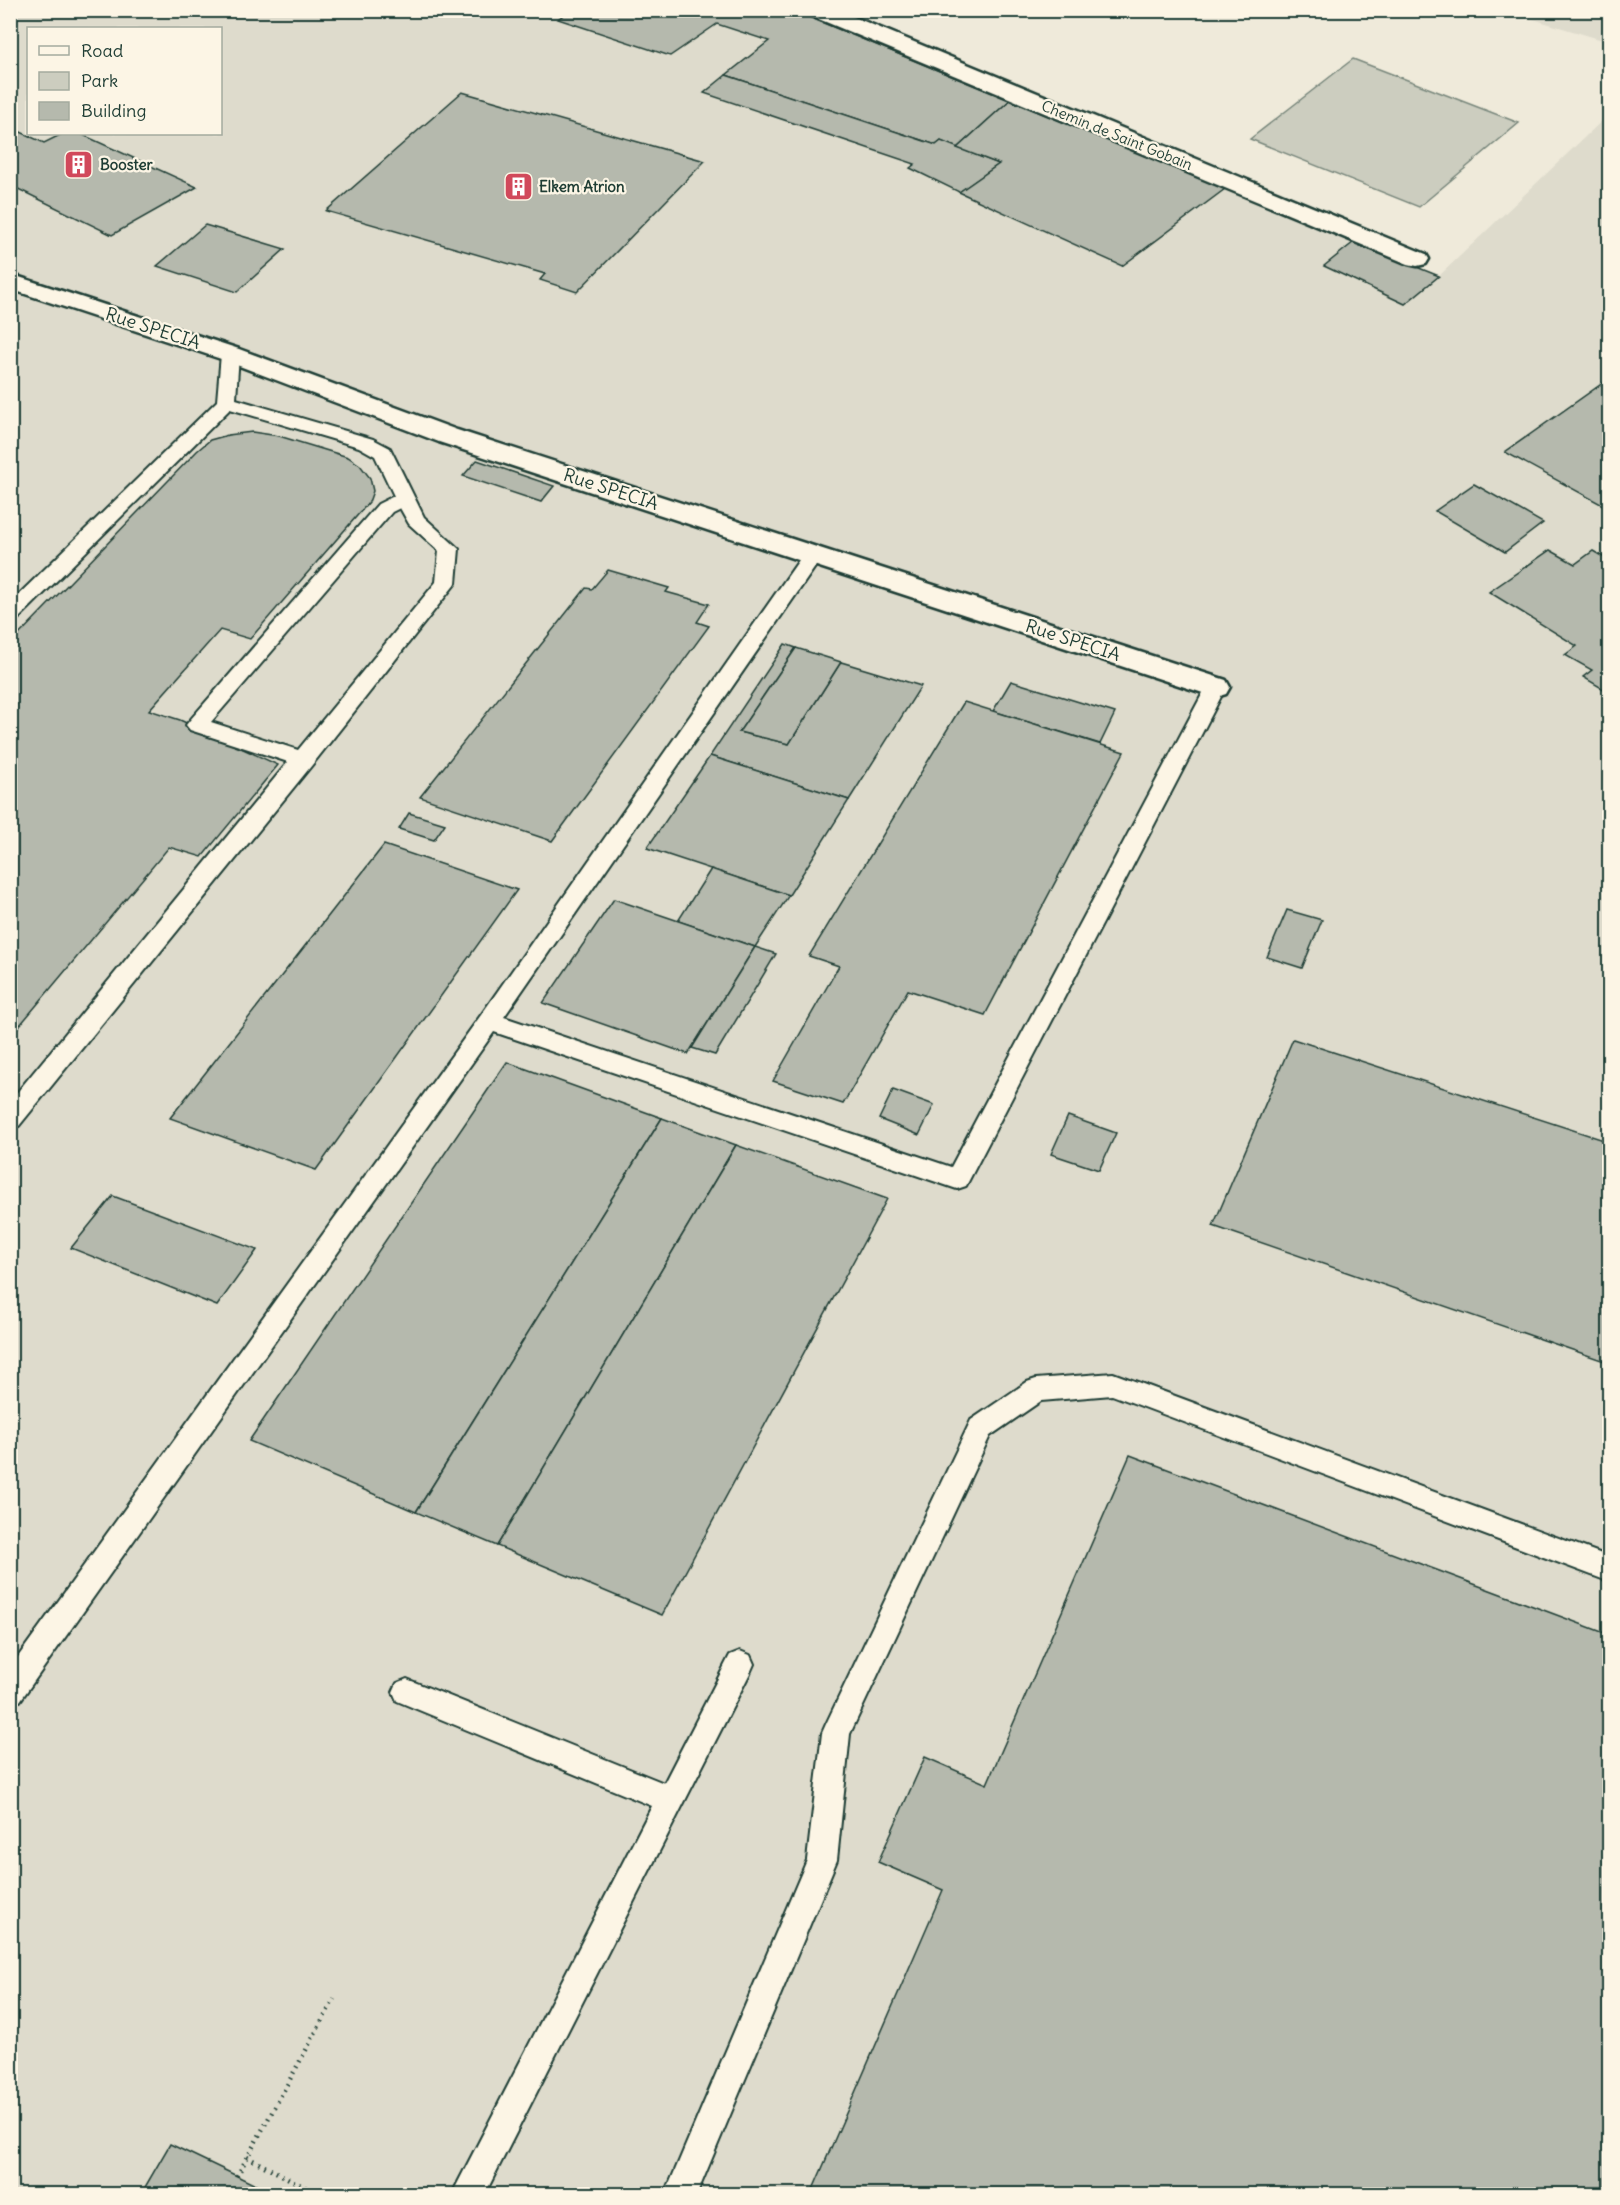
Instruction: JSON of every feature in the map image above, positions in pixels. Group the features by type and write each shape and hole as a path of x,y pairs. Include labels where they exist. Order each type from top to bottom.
{"street":[{"name":"Chemin de Saint Gobain","path":"818,10 1418,259"},
{"name":"Rue SPECIA","path":"10,281 230,354 448,436 1216,687"}],"lane":[{"path":"10,615 226,402 230,354"},
{"path":"10,1119 446,583 449,549 416,520 383,452 366,443 226,402"},
{"path":"304,760 197,724 385,508 405,498"},
{"path":"10,1692 489,1021 813,555"},
{"path":"489,1021 957,1179 1216,687"},
{"path":"681,2194 822,1860 836,1733 980,1428 1036,1390 1113,1384 1610,1570"},
{"path":"468,2194 740,1664"},
{"path":"407,1692 670,1800"}],"path":[{"path":"237,2176 334,1999"},
{"path":"247,2157 318,2194"}],"shaded area":[{"path":"11,11 792,11 1439,276 1609,114 1609,2194 11,2194"},
{"path":"1506,11 1609,11 1609,42"}],"green space":[{"path":"1353,59 1519,123 1419,207 1250,139"}],"building":[{"path":"570,10 792,10 1010,100 957,148 941,141 936,145 726,75 769,41 717,24 670,56 558,19"},
{"path":"726,75 936,145 941,141 999,164 959,192 910,168 915,164 704,93"},
{"name":"Elkem Atrion","path":"462,92 705,161 577,292 540,280 545,274 326,211"},
{"path":"1010,100 1225,189 1122,266 959,192 999,164 957,148"},
{"name":"Booster","path":"10,127 44,143 60,135 83,135 197,187 112,235 10,185"},
{"path":"205,225 285,249 237,292 157,266"},
{"path":"1354,242 1439,276 1405,304 1324,266"},
{"path":"1610,378 1610,509 1505,452"},
{"path":"252,432 279,436 348,457 360,465 370,478 373,491 369,502 250,639 220,630 149,710 180,720 278,765 202,857 169,847 10,1037 10,644 197,451 210,440"},
{"path":"477,460 554,486 541,502 463,476"},
{"path":"1474,484 1543,523 1505,552 1435,511"},
{"path":"1550,550 1575,564 1593,551 1610,561 1610,693 1583,677 1592,670 1565,655 1577,646 1489,592"},
{"path":"608,570 669,588 666,592 709,604 697,622 709,626 552,841 420,797 586,588 592,589"},
{"path":"785,644 796,648 739,732 789,744 841,662 921,686 849,800 710,756"},
{"path":"796,648 841,662 789,744 739,732"},
{"path":"1011,681 1115,713 1100,744 993,711"},
{"path":"964,702 1124,752 985,1015 908,990 843,1104 773,1081 839,966 809,956"},
{"path":"710,756 849,800 789,895 647,848"},
{"path":"409,813 445,824 434,840 399,829"},
{"path":"384,845 517,890 316,1170 170,1118"},
{"path":"711,869 789,895 755,947 678,921"},
{"path":"614,899 755,947 688,1054 543,1003"},
{"path":"1287,910 1322,920 1302,968 1267,957"},
{"path":"755,947 776,954 715,1055 692,1048"},
{"path":"1293,1039 1610,1142 1610,1363 1213,1226"},
{"path":"1610,1048 1610,1074 1602,1072"},
{"path":"507,1062 662,1118 416,1512 249,1441"},
{"path":"893,1090 934,1105 919,1135 879,1119"},
{"path":"1068,1116 1116,1133 1099,1170 1051,1154"},
{"path":"662,1118 736,1145 497,1546 416,1512"},
{"path":"736,1145 887,1199 662,1615 497,1546"},
{"path":"113,1196 257,1250 217,1306 71,1248"},
{"path":"1130,1455 1610,1635 1610,2194 811,2194 943,1890 878,1862 925,1757 987,1784"},
{"path":"170,2144 237,2176 274,2194 141,2194"}],"railway":[{"path":"1606,20 1610,21"}],"place":[{"name":"Booster","path":"79,164"},
{"name":"Elkem Atrion","path":"518,186"}]}
